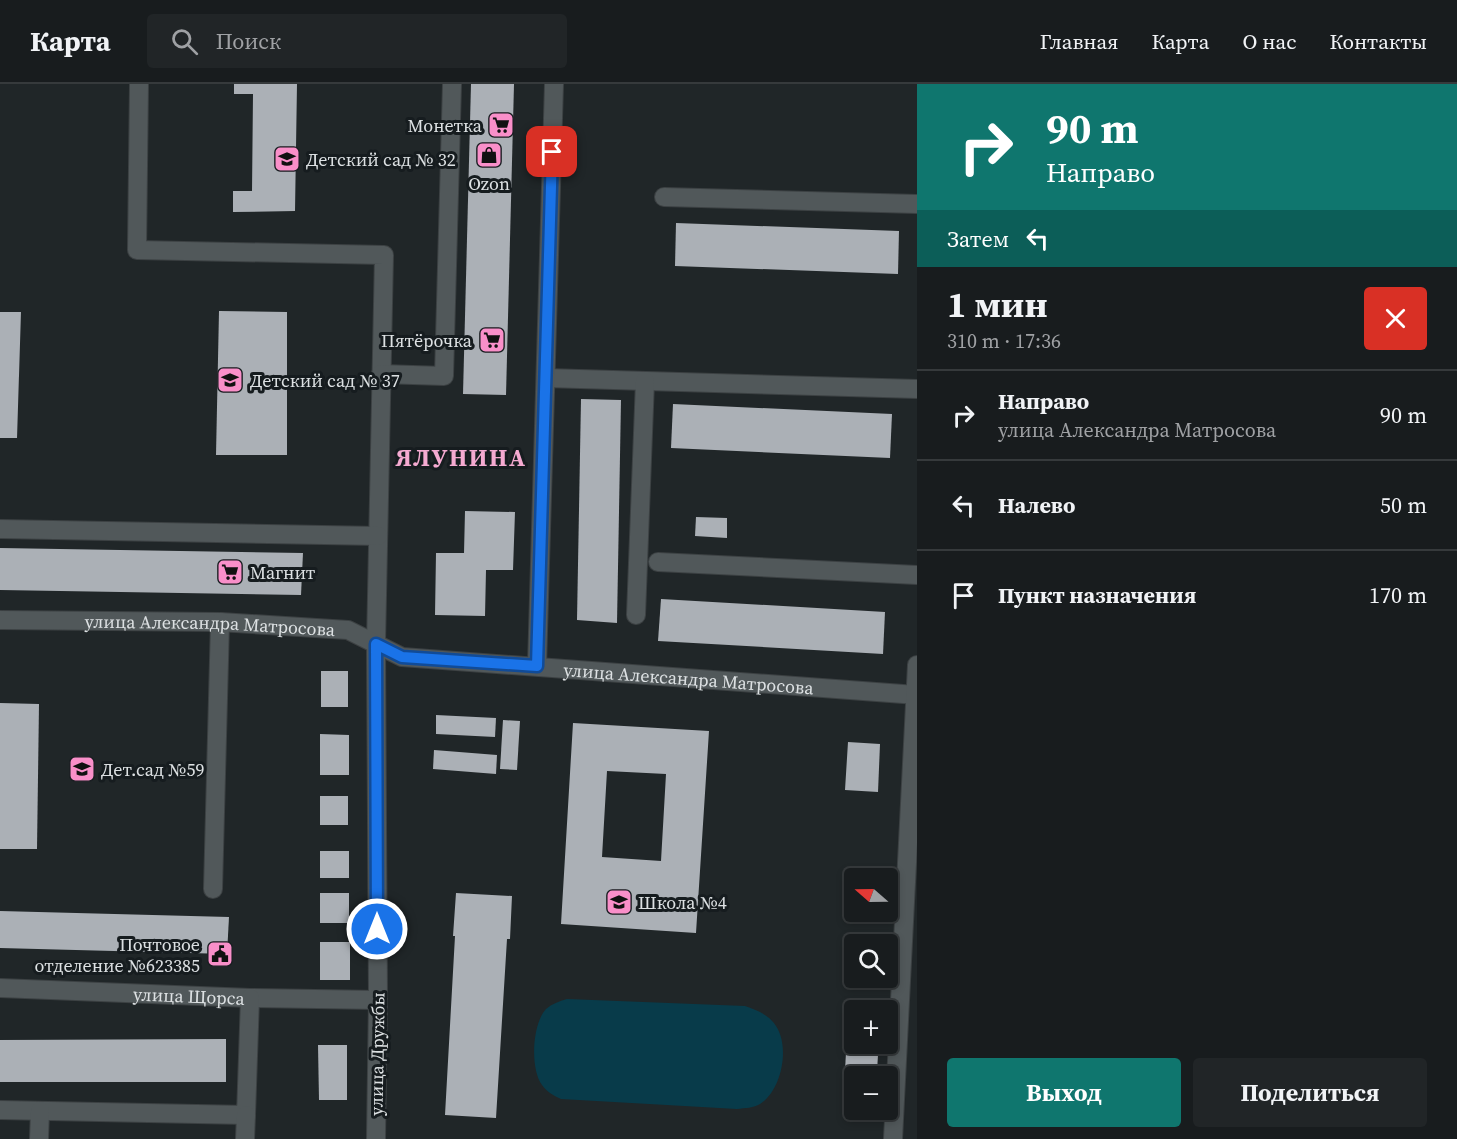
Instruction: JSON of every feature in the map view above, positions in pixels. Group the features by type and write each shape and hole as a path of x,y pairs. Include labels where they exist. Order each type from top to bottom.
{"street":[{"name":"улица Дружбы","path":"139,84 136,250 384,255 376,644 378,1000 376,1139"},
{"path":"381,374 444,376 452,84"},
{"path":"537,666 554,84"},
{"path":"664,197 917,204"},
{"path":"546,378 917,389"},
{"path":"636,615 645,381"},
{"path":"0,529 378,536"},
{"path":"658,562 917,575"},
{"name":"улица Александра Матросова","path":"0,620 220,622 348,630 402,657 916,695"},
{"path":"213,889 220,622"},
{"path":"893,1139 917,666"},
{"name":"улица Щорса","path":"0,988 250,998 378,1000"},
{"path":"245,1139 250,998"},
{"path":"0,1110 246,1115"},
{"path":"39,1139 40,1111"}],"shaded area":[{"path":"567,999 745,1006 762,1013 776,1026 782,1045 782,1068 774,1089 768,1097 752,1107 737,1109 561,1099 546,1090 538,1078 534,1047 541,1016 546,1009"}],"building":[{"path":"234,84 297,84 295,211 233,212 233,191 252,191 253,94 234,94"},
{"path":"471,84 514,84 506,395 463,394"},
{"path":"676,223 899,231 898,274 675,266"},
{"path":"219,311 287,312 287,455 216,455"},
{"path":"0,312 21,312 17,438 0,438"},
{"path":"581,399 621,400 617,623 577,620"},
{"path":"673,404 892,414 890,458 671,448"},
{"path":"465,511 515,512 513,570 486,570 485,616 435,615 436,553 464,553"},
{"path":"696,517 727,518 727,538 695,536"},
{"path":"0,548 303,553 301,595 0,590"},
{"path":"661,599 885,612 883,654 658,641"},
{"path":"321,671 348,671 348,707 321,707"},
{"path":"0,703 39,704 37,849 0,849"},
{"path":"436,715 496,718 495,737 436,734"},
{"path":"503,720 520,721 517,770 500,769"},
{"path":"573,723 709,731 696,933 561,924","holes":["607,771 666,774 661,861 602,857"]},
{"path":"320,734 349,735 349,775 320,775"},
{"path":"848,742 880,744 878,792 845,790"},
{"path":"434,750 497,755 496,774 433,769"},
{"path":"320,796 348,796 348,825 320,825"},
{"path":"320,851 349,851 349,878 320,878"},
{"path":"320,893 349,893 349,923 320,923"},
{"path":"456,893 512,896 510,939 507,939 496,1118 445,1115"},
{"path":"0,911 229,917 227,954 0,948"},
{"path":"320,942 350,942 350,980 320,980"},
{"path":"226,1039 226,1082 0,1082 0,1040"},
{"path":"318,1045 347,1045 347,1100 319,1100"},
{"path":"846,1054 878,1055 877,1066 845,1066"}],"place":[{"name":"Монетка","path":"501,125"},
{"name":"Ozon","path":"489,155"},
{"name":"Детский сад № 32","path":"287,159"},
{"name":"Пятёрочка","path":"492,340"},
{"name":"Детский сад № 37","path":"230,380"},
{"name":"Магнит","path":"230,572"},
{"name":"Дет.сад №59","path":"82,769"},
{"name":"Школа №4","path":"619,902"},
{"name":"Почтовое отделение №623385","path":"220,954"}],"district":[{"name":"ЯЛУНИНА","path":"461,457"}],"route":[{"path":"377,929 376,644 402,657 537,666 552,152"}]}
